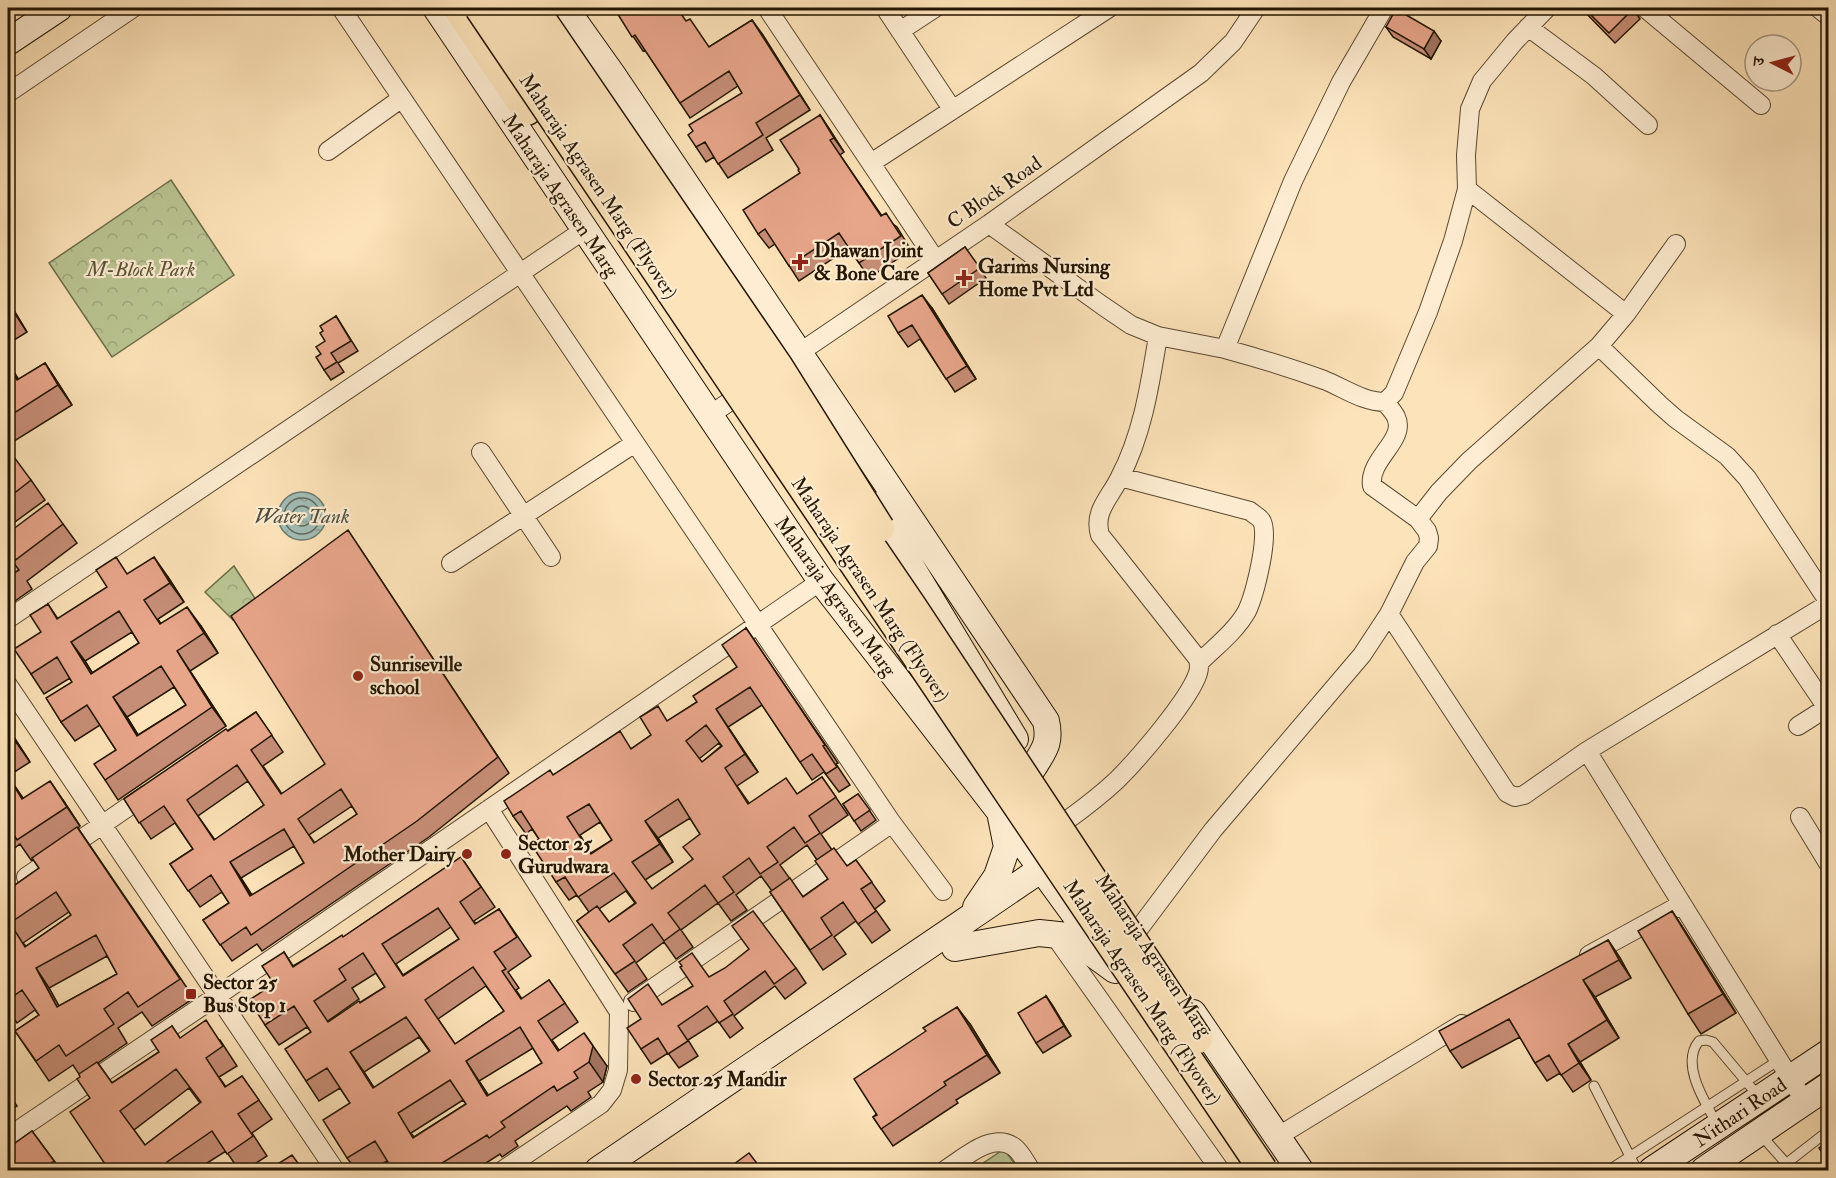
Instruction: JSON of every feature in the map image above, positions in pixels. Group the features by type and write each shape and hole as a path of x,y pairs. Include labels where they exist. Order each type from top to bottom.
{"main road":[{"path":"8,42 58,8"},
{"name":"Maharaja Agrasen Marg","path":"436,8 821,581 1000,812 1045,877 1115,970 1255,1170"},
{"path":"457,8 873,626 938,687"},
{"name":"Maharaja Agrasen Marg (Flyover)","path":"479,8 1263,1170"},
{"name":"Maharaja Agrasen Marg (Flyover)","path":"505,8 912,606 1285,1170"},
{"path":"534,8 779,367 878,523 912,606"},
{"name":"Maharaja Agrasen Marg","path":"550,8 793,357 1066,821 1300,1170"},
{"path":"565,8 612,74 712,226 793,357 1046,721 1049,734 1047,746 1033,768"},
{"path":"965,922 998,876 1007,847 1000,812"},
{"path":"598,1170 965,922 1045,877"},
{"path":"627,1170 955,948 1045,877"},
{"path":"955,948 1039,933 1054,934 1068,936 1115,970"},
{"name":"Nithari Road","path":"1652,1170 1713,1116 1753,1089 1784,1069 1828,1053"},
{"path":"1704,1170 1828,1086"}],"street":[{"path":"8,93 133,8"},
{"path":"341,8 892,823 943,891"},
{"path":"767,8 935,259"},
{"path":"885,8 952,109"},
{"path":"900,31 935,8"},
{"path":"871,163 1108,8"},
{"name":"C Block Road","path":"710,415 989,224 1201,73 1233,42 1256,8"},
{"path":"1225,349 1293,181 1341,82 1383,8"},
{"path":"989,224 1131,325 1158,336 1225,349 1278,363 1373,402 1385,402 1394,393 1428,312 1453,241 1467,189 1466,155 1470,109 1482,81 1547,8"},
{"path":"1646,8 1761,105"},
{"path":"1818,8 1828,16"},
{"path":"1528,27 1594,76 1648,125"},
{"path":"328,151 402,98"},
{"path":"1467,189 1626,314"},
{"path":"8,620 584,230"},
{"path":"1418,519 1439,492 1469,461 1599,346 1626,314 1676,244"},
{"path":"1158,336 1138,434 1120,477 1100,512 1097,524 1100,536 1199,663"},
{"path":"1389,614 1507,793 1515,797 1524,795 1587,751 1828,603 1747,478 1726,456 1676,420 1599,346"},
{"path":"1138,930 1213,830 1362,655 1389,614 1408,574 1428,546 1428,531 1418,519 1372,486 1371,477 1376,466 1398,429 1397,418 1385,402"},
{"path":"451,563 635,443"},
{"path":"481,452 551,557"},
{"path":"1066,821 1093,801 1119,777 1185,699 1198,674 1199,663 1234,629 1247,610 1260,567 1266,536 1262,520 1250,511 1120,477"},
{"path":"8,1137 821,581"},
{"path":"1777,634 1828,707 1798,726"},
{"path":"8,686 335,1170"},
{"path":"1587,751 1805,1102"},
{"path":"26,876 160,785"},
{"path":"489,809 619,1012 618,1070 612,1090 601,1104 503,1170"},
{"path":"1800,817 1828,863"},
{"path":"619,1012 892,823"},
{"path":"1579,961 1682,904"},
{"path":"1054,934 1220,1170"},
{"path":"1277,1137 1475,1017"},
{"path":"945,1170 989,1143 1005,1142 1016,1148 1031,1170"}],"lane":[{"path":"1609,1170 1630,1157 1713,1116 1693,1068 1694,1047 1699,1041 1713,1042 1753,1089"},
{"path":"1593,1086 1637,1170"},
{"path":"1778,1170 1790,1167 1828,1131"},
{"path":"1759,1133 1790,1167"}],"green space":[{"name":"M-Block Park","path":"171,180 234,275 112,357 49,263"},
{"path":"234,566 258,603 233,620 205,592"},
{"path":"1004,1149 1019,1170 973,1170"}],"water":[{"name":"Water Tank","path":"302,492 319,499 326,516 319,533 302,540 285,533 278,516 285,499"}],"building":[{"path":"614,8 677,8 686,21 690,19 709,47 752,20 800,95 756,123 763,135 718,164 705,142 696,147 688,135 693,131 689,125 742,93 729,71 680,103 635,35 632,37"},
{"path":"1584,8 1632,8 1633,9 1609,33"},
{"path":"1396,9 1434,31 1424,49 1386,27"},
{"path":"820,115 834,138 830,140 881,216 886,213 901,236 859,263 839,233 789,266 765,229 758,234 743,210 800,173 780,140"},
{"path":"965,247 980,268 942,294 928,273"},
{"path":"922,295 967,366 946,379 912,325 898,333 888,316"},
{"path":"8,303 14,312 8,316"},
{"path":"336,316 351,341 331,353 337,362 324,370 316,357 321,354 316,347 325,341 320,333 323,331 320,326"},
{"path":"45,363 58,385 8,417 8,365 17,380"},
{"path":"11,453 31,480 8,498 8,455"},
{"path":"48,503 63,524 13,562 19,570 8,577 8,533"},
{"name":"Sunriseville school","path":"348,530 498,757 417,821 251,935 246,927 220,945 203,920 229,903 211,875 188,891 170,864 193,849 164,806 139,823 124,799 226,729 228,731 256,712 272,735 251,750 281,794 325,764 231,616","holes":["237,765 264,805 214,840 187,800","341,789 357,814 314,843 298,819","284,829 304,863 250,896 230,862"]},
{"path":"116,557 127,574 154,557 170,583 144,600 160,624 187,607 204,633 177,651 212,707 105,780 94,764 116,750 87,705 61,722 46,698 72,682 57,657 31,674 14,649 41,632 30,615 48,604 57,619 107,587 96,570","holes":["119,611 139,643 91,674 71,642","161,666 186,705 137,736 113,697"]},
{"path":"746,628 825,745 823,746 837,767 826,774 812,754 800,762 750,687 716,709 745,754 725,768 748,804 786,778 797,794 822,777 836,797 809,816 820,833 805,843 794,827 767,847 778,862 760,874 749,858 723,877 734,892 718,903 705,885 668,913 680,929 664,941 652,924 623,945 635,961 615,974 577,921 597,906 609,922 636,903 614,873 578,897 565,877 556,882 531,844 539,839 521,811 513,816 504,801 550,770 553,775 620,731 631,749 651,735 640,717 658,706 667,721 697,702 693,696 737,667 722,645","holes":["706,725 722,746 702,762 686,741","678,799 700,834 683,847 693,859 652,889 632,862 660,844 645,821","589,804 612,840 591,854 567,817"]},
{"path":"8,729 16,742 8,748"},
{"path":"8,776 22,799 50,781 67,807 17,840 8,825"},
{"path":"858,794 870,810 854,821 843,804"},
{"path":"77,827 180,979 138,1007 128,992 104,1009 114,1024 66,1056 59,1045 36,1061 15,1031 39,1015 22,990 8,1000 8,890 39,868 32,858","holes":["56,892 71,915 25,947 10,923","96,935 117,974 57,1007 36,968"]},
{"path":"834,848 847,866 856,860 872,882 861,889 876,911 858,924 843,902 821,918 832,935 810,950 770,892 790,878 803,897 828,879 815,861"},
{"path":"461,857 481,887 460,902 475,924 499,909 517,937 494,952 506,969 502,971 521,999 549,980 565,1003 538,1021 558,1051 584,1033 593,1046 589,1062 574,1072 578,1078 557,1091 554,1086 501,1122 505,1127 489,1138 487,1135 431,1170 374,1170 388,1162 375,1141 347,1158 323,1120 350,1103 327,1068 306,1081 285,1049 311,1032 294,1006 265,1025 249,1000 274,984 262,966 284,952 293,967 342,935 343,937","holes":["438,908 459,939 403,976 382,944","363,953 385,987 328,1022 314,1001 346,980 339,969","473,967 504,1011 455,1044 425,1000","406,1017 430,1051 373,1088 350,1052","520,1027 542,1063 487,1096 466,1061","450,1080 466,1104 413,1138 398,1113"]},
{"path":"753,911 796,968 774,984 765,971 724,1001 733,1014 719,1023 707,1006 678,1026 688,1041 668,1054 658,1038 641,1049 627,1028 641,1019 628,999 648,984 662,1005 693,986 679,962 692,953 709,977 725,968 749,949 732,926"},
{"path":"1672,911 1723,994 1688,1014 1638,931"},
{"path":"1608,940 1619,960 1583,980 1607,1020 1568,1044 1579,1063 1561,1075 1549,1055 1535,1063 1509,1019 1450,1051 1439,1031"},
{"path":"1046,996 1064,1026 1036,1043 1018,1013"},
{"path":"957,1007 987,1055 944,1082 946,1085 881,1129 873,1117 877,1115 854,1079 926,1031 923,1028"},
{"path":"206,1020 223,1046 206,1058 225,1087 242,1076 259,1100 238,1114 253,1136 227,1154 212,1131 167,1162 172,1170 109,1170 70,1112 90,1098 77,1079 80,1077 79,1074 97,1062 112,1083 159,1052 151,1040 172,1026 180,1038","holes":["176,1069 201,1102 145,1145 120,1111"]},
{"path":"32,1131 54,1161 41,1170 8,1170 8,1141 11,1146"},
{"path":"1828,1142 1828,1162 1819,1148"},
{"path":"749,1153 762,1170 726,1170"},
{"path":"292,1155 303,1170 268,1170"}],"place":[{"name":"Dhawan Joint & Bone Care","path":"800,262"},
{"name":"Garims Nursing Home Pvt Ltd","path":"964,278"},
{"name":"Sunriseville school","path":"358,676"},
{"name":"Mother Dairy","path":"467,854"},
{"name":"Sector 25 Gurudwara","path":"506,854"},
{"name":"Sector 25 Bus Stop 1","path":"191,994"},
{"name":"Sector 25 Mandir","path":"636,1079"}]}
